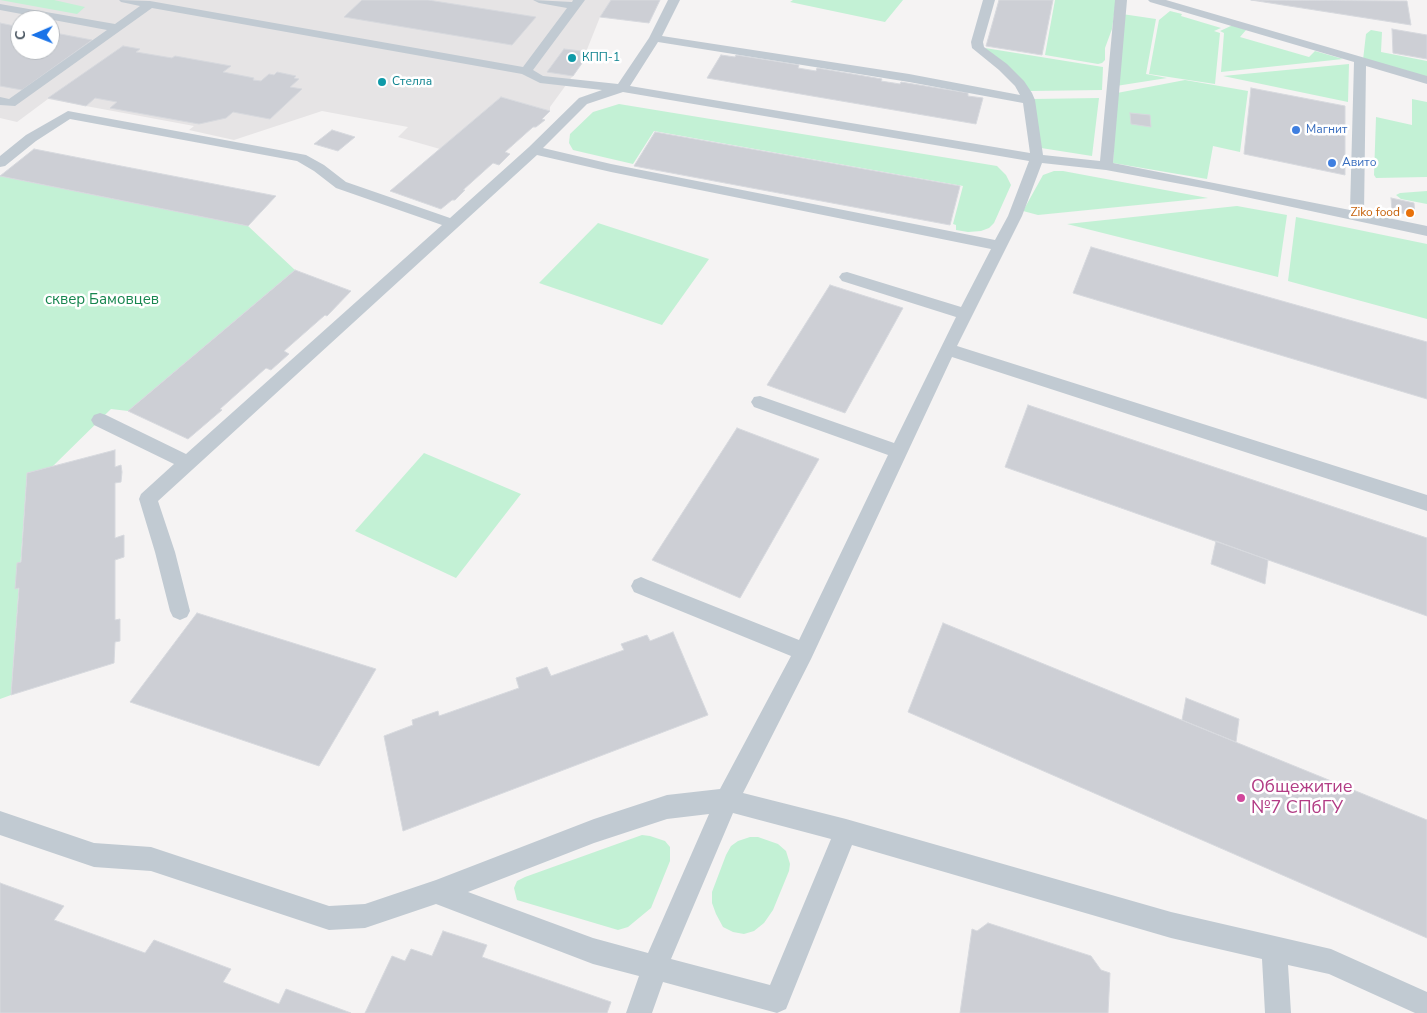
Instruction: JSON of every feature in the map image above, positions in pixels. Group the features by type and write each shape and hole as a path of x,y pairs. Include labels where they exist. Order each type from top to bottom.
{"lane":[{"path":"125,0 526,71 540,79 622,88 1037,158 1106,166 1238,191 1427,231"},
{"path":"539,0 577,3"},
{"path":"180,611 165,552 148,500 534,150 583,101 622,88 655,38 674,0"},
{"path":"639,1013 655,968 727,800 804,652 947,349 1015,216 1037,158 1029,100 1020,84 978,48 977,42 989,0"},
{"path":"1106,166 1121,0"},
{"path":"1154,0 1427,80"},
{"path":"526,71 577,3"},
{"path":"0,101 11,103 150,4"},
{"path":"0,7 117,28"},
{"path":"655,38 909,78 1029,100"},
{"path":"1357,217 1360,60"},
{"path":"0,163 31,138 68,115 301,158 320,168 341,185 451,224"},
{"path":"534,150 611,168 1000,246"},
{"path":"847,277 965,314"},
{"path":"947,349 1427,503"},
{"path":"760,402 899,452"},
{"path":"100,420 188,463"},
{"path":"641,586 804,652"},
{"path":"0,823 94,855 152,859 329,918 365,916 436,892 594,832 667,807 727,800 846,831 1171,924 1331,962 1427,1005"},
{"path":"436,892 593,951 777,1000 846,831"},
{"path":"1274,950 1278,1013"}],"shaded area":[{"path":"0,0 611,0 600,17 586,52 590,52 550,107 550,111 501,97 440,149 398,137 408,127 322,111 234,140 189,130 194,126 48,99 17,122 0,118"}],"green space":[{"path":"0,0 54,0 85,7 77,14"},
{"path":"793,0 903,0 885,22 790,2"},
{"path":"1055,0 1116,0 1112,29 1105,48 1105,60 1102,63 1098,64 1045,55"},
{"path":"1170,11 1221,28 1214,31 1220,33 1215,84 1149,74 1159,20"},
{"path":"1122,14 1156,19 1146,74 1167,78 1116,86"},
{"path":"1233,25 1246,30 1240,37 1309,57 1315,51 1343,59 1221,72 1224,33 1220,31"},
{"path":"1371,30 1382,32 1381,52 1427,61 1427,78 1363,60 1366,34"},
{"path":"985,48 1103,67 1102,90 1030,91"},
{"path":"1349,64 1348,102 1223,76"},
{"path":"1185,80 1248,91 1240,152 1213,146 1207,179 1113,163 1117,93"},
{"path":"1099,98 1092,156 1041,148 1033,99"},
{"path":"1412,99 1427,102 1427,177 1376,178 1374,175 1376,117 1412,125"},
{"path":"619,104 997,166 1006,175 1011,185 994,223 989,228 981,231 968,232 956,230 956,225 953,224 963,186 654,131 633,164 573,150 569,143 570,134 593,112"},
{"path":"1054,171 1063,171 1208,198 1038,215 1023,211 1043,175"},
{"name":"сквер Бамовцев","path":"0,176 248,226 295,270 128,411 111,409 52,467 27,473 11,695 0,699"},
{"path":"1427,191 1427,204 1401,199 1396,195 1400,193"},
{"path":"1237,206 1287,215 1278,277 1067,224"},
{"path":"1296,217 1427,244 1427,319 1288,281"},
{"path":"598,223 709,259 662,325 539,283"},
{"path":"424,453 521,494 456,578 355,531"},
{"path":"642,835 665,841 670,847 670,861 651,908 628,927 618,930 517,900 514,888 517,881"},
{"path":"750,837 758,837 778,844 786,851 790,864 773,910 764,923 754,931 744,934 733,932 723,927 712,903 712,892 731,846 738,841"}],"building":[{"path":"362,0 428,0 536,17 512,45 344,17"},
{"path":"611,0 660,0 649,23 600,17"},
{"path":"999,0 1053,0 1042,55 986,46"},
{"path":"1251,0 1407,1 1411,25"},
{"path":"0,23 10,25 10,60 60,60 60,34 92,40 22,90 0,86"},
{"path":"1392,29 1427,35 1427,59 1393,53"},
{"path":"123,46 140,49 136,52 172,58 175,56 231,66 223,72 254,78 253,80 261,81 269,74 274,75 277,72 296,76 294,78 299,79 290,87 302,89 270,119 233,112 226,118 199,124 110,108 117,102 95,98 86,106 48,98"},
{"name":"КПП-1","path":"564,49 590,52 573,76 547,72"},
{"path":"721,55 735,57 736,55 799,65 798,68 816,71 817,68 882,79 881,81 900,84 901,82 968,93 968,96 983,98 976,124 707,78"},
{"name":"Магнит","path":"1251,88 1345,106 1345,175 1244,154"},
{"path":"501,97 550,111 542,119 545,120 536,127 533,127 505,152 510,154 499,165 493,163 463,190 465,190 455,200 452,200 441,209 390,191"},
{"path":"1130,113 1150,115 1151,127 1131,124"},
{"path":"332,130 355,137 338,151 314,144"},
{"path":"655,132 960,186 950,225 634,166"},
{"path":"34,149 276,196 248,226 0,176"},
{"path":"1391,198 1414,203 1415,216 1392,211"},
{"path":"1091,247 1427,342 1427,399 1073,293"},
{"path":"295,270 351,291 327,316 325,315 284,351 289,354 271,370 266,368 188,439 128,411"},
{"path":"830,285 903,308 845,413 767,385"},
{"path":"1028,405 1427,538 1427,616 1005,467"},
{"path":"737,428 819,459 740,598 652,560"},
{"path":"115,450 115,467 121,465 122,472 121,482 115,483 115,538 124,535 124,557 115,560 115,620 120,619 120,641 115,642 114,663 11,695 19,588 15,589 17,563 21,562 27,473"},
{"path":"1216,541 1268,560 1265,584 1211,564"},
{"path":"197,613 376,669 319,766 130,702"},
{"name":"Общежитие №7 СПбГУ","path":"943,623 1427,820 1427,938 908,712"},
{"path":"673,632 708,715 403,831 384,736 413,725 412,720 438,711 439,716 519,688 516,678 547,667 551,676 624,650 621,644 647,635 650,641"},
{"path":"1186,698 1239,719 1236,742 1182,720"},
{"path":"0,883 64,906 54,920 145,953 154,940 231,969 223,982 279,1004 286,989 351,1013 0,1013"},
{"path":"988,923 1091,956 1101,970 1110,973 1108,1013 960,1013 972,929 977,931"},
{"path":"443,931 487,945 482,957 611,1002 607,1013 365,1013 392,956 405,961 411,949 432,956"}],"place":[{"name":"КПП-1","path":"572,58"},
{"name":"Стелла","path":"382,82"},
{"name":"Магнит","path":"1296,130"},
{"name":"Авито","path":"1332,163"},
{"name":"Ziko food","path":"1410,213"},
{"name":"Общежитие №7 СПбГУ","path":"1241,798"}]}
